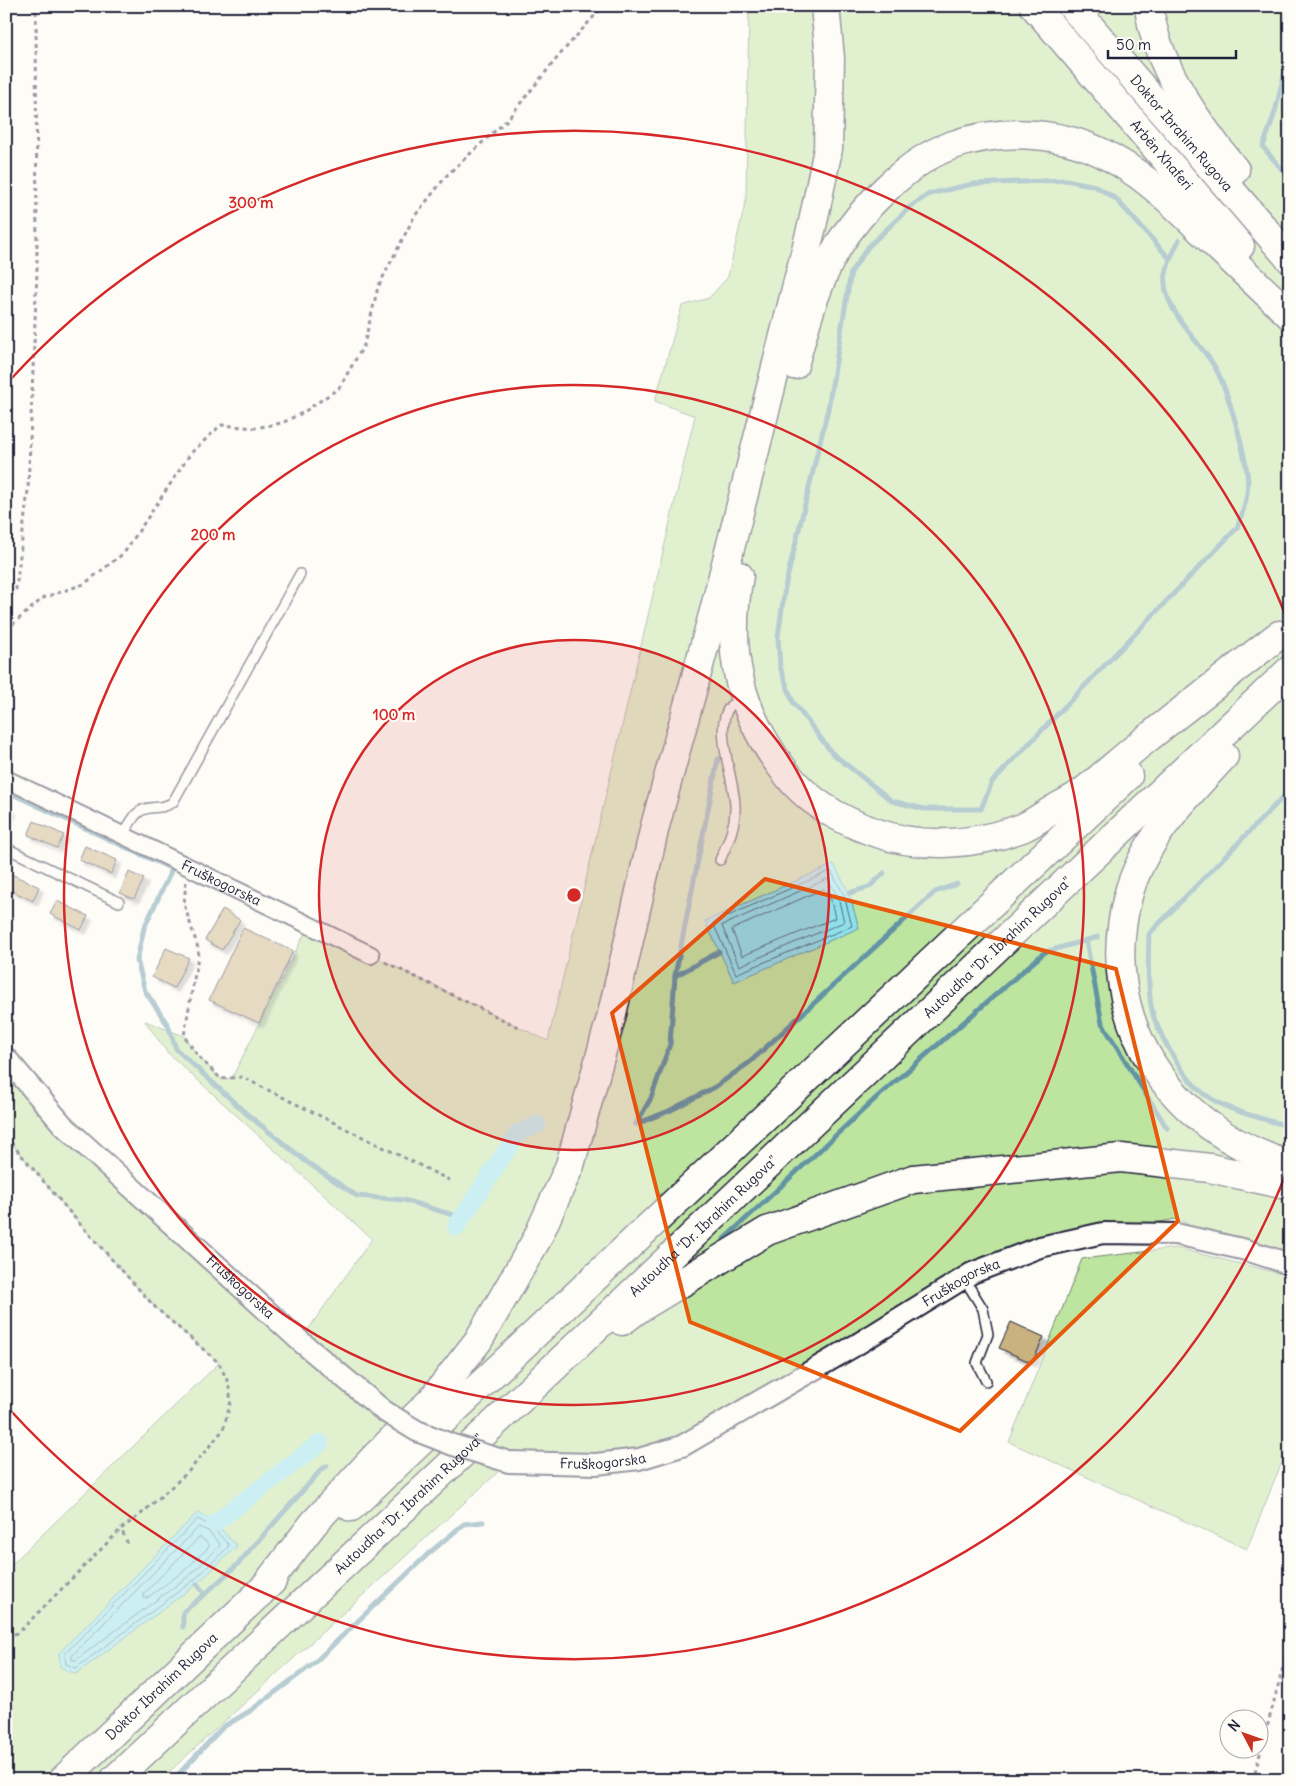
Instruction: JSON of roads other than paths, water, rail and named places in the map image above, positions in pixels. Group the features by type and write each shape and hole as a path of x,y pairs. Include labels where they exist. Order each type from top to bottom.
{"highway":[{"path":"260,1593 314,1523 372,1459 432,1400 478,1341 537,1239 570,1166 612,1014 655,826 714,611 813,222 828,149 830,58 825,6"},
{"name":"Arbën Xhaferi","path":"1034,6 1290,303"},
{"name":"Doktor Ibrahim Rugova","path":"1072,6 1290,259"},
{"path":"1148,6 1160,46 1177,87 1198,121 1255,195 1290,246"},
{"path":"1284,630 1082,793 1023,827 976,841 929,843 887,836 850,824 820,806 793,782 773,756 757,730 745,701 737,673 734,606 773,436 813,302 836,250 855,221 883,192 912,168 949,146 984,137 1015,134 1047,136 1077,144 1115,159 1150,184 1190,219 1290,315"},
{"path":"260,1593 1284,630"},
{"name":"Autoudha \"Dr. Ibrahim Rugova\"","path":"114,1780 531,1389 1290,670"},
{"path":"1290,685 1183,800 1156,837 1129,895 1122,926 1121,958 1123,990 1132,1024 1146,1055 1166,1086 1217,1132 1252,1151 1290,1165"},
{"path":"531,1389 638,1309 767,1231 913,1179 1121,1158 1210,1168 1290,1186"},
{"name":"Doktor Ibrahim Rugova","path":"63,1780 260,1593"}],"street":[{"name":"Fruškogorska","path":"6,778 371,955"},
{"name":"Fruškogorska","path":"6,1058 63,1125 305,1346 384,1411 417,1431 453,1445 509,1462 596,1464 639,1459 682,1446 965,1280 972,1274 1040,1247 1103,1233 1176,1234 1246,1250 1290,1264"}],"lane":[{"path":"123,835 138,812 144,808 165,808 173,802 300,574"},
{"path":"720,860 733,830 736,807 723,733 723,718 731,705 745,701"},
{"path":"6,848 119,902"},
{"path":"965,1280 983,1309 988,1334 977,1363 986,1381"}],"water":[{"path":"834,864 849,893 859,928 734,982 705,921"},
{"path":"198,1512 215,1523 237,1546 197,1584 76,1674 60,1667 59,1653"}],"waterway":[{"path":"1290,50 1275,112 1263,147 1290,179"},
{"path":"1170,259 1116,199 1095,186 1066,180 973,184 929,194 910,207 868,247 851,272 828,409 785,587 778,637 780,667 793,702 832,753 892,801 924,809 981,809 992,782 1237,528 1246,500 1248,479 1233,414 1217,370 1173,309 1166,291 1165,278 1179,240"},
{"path":"675,976 718,759"},
{"path":"1290,790 1149,934 1148,965 1150,999 1154,1018 1169,1048 1196,1087 1204,1094 1224,1105 1246,1114 1290,1127"},
{"path":"6,791 172,869 144,928 137,960 145,991 168,1025 176,1049 248,1115 308,1163 357,1196 404,1200 463,1218"},
{"path":"849,893 869,887 884,873"},
{"path":"636,1124 669,1111 715,1087 750,1062 935,892 957,884"},
{"path":"724,1239 875,1099 1045,952 1098,937"},
{"path":"1086,940 1102,1023 1167,1128"},
{"path":"636,1124 651,1098 670,1044 675,976 719,952"},
{"path":"456,1227 518,1133 537,1125"},
{"path":"215,1523 320,1443"},
{"path":"197,1584 205,1594 238,1564 321,1470 327,1466"},
{"path":"173,1780 223,1727 250,1711 313,1664 428,1554 464,1524 483,1522"},
{"path":"183,1627 183,1612 205,1594"}]}
